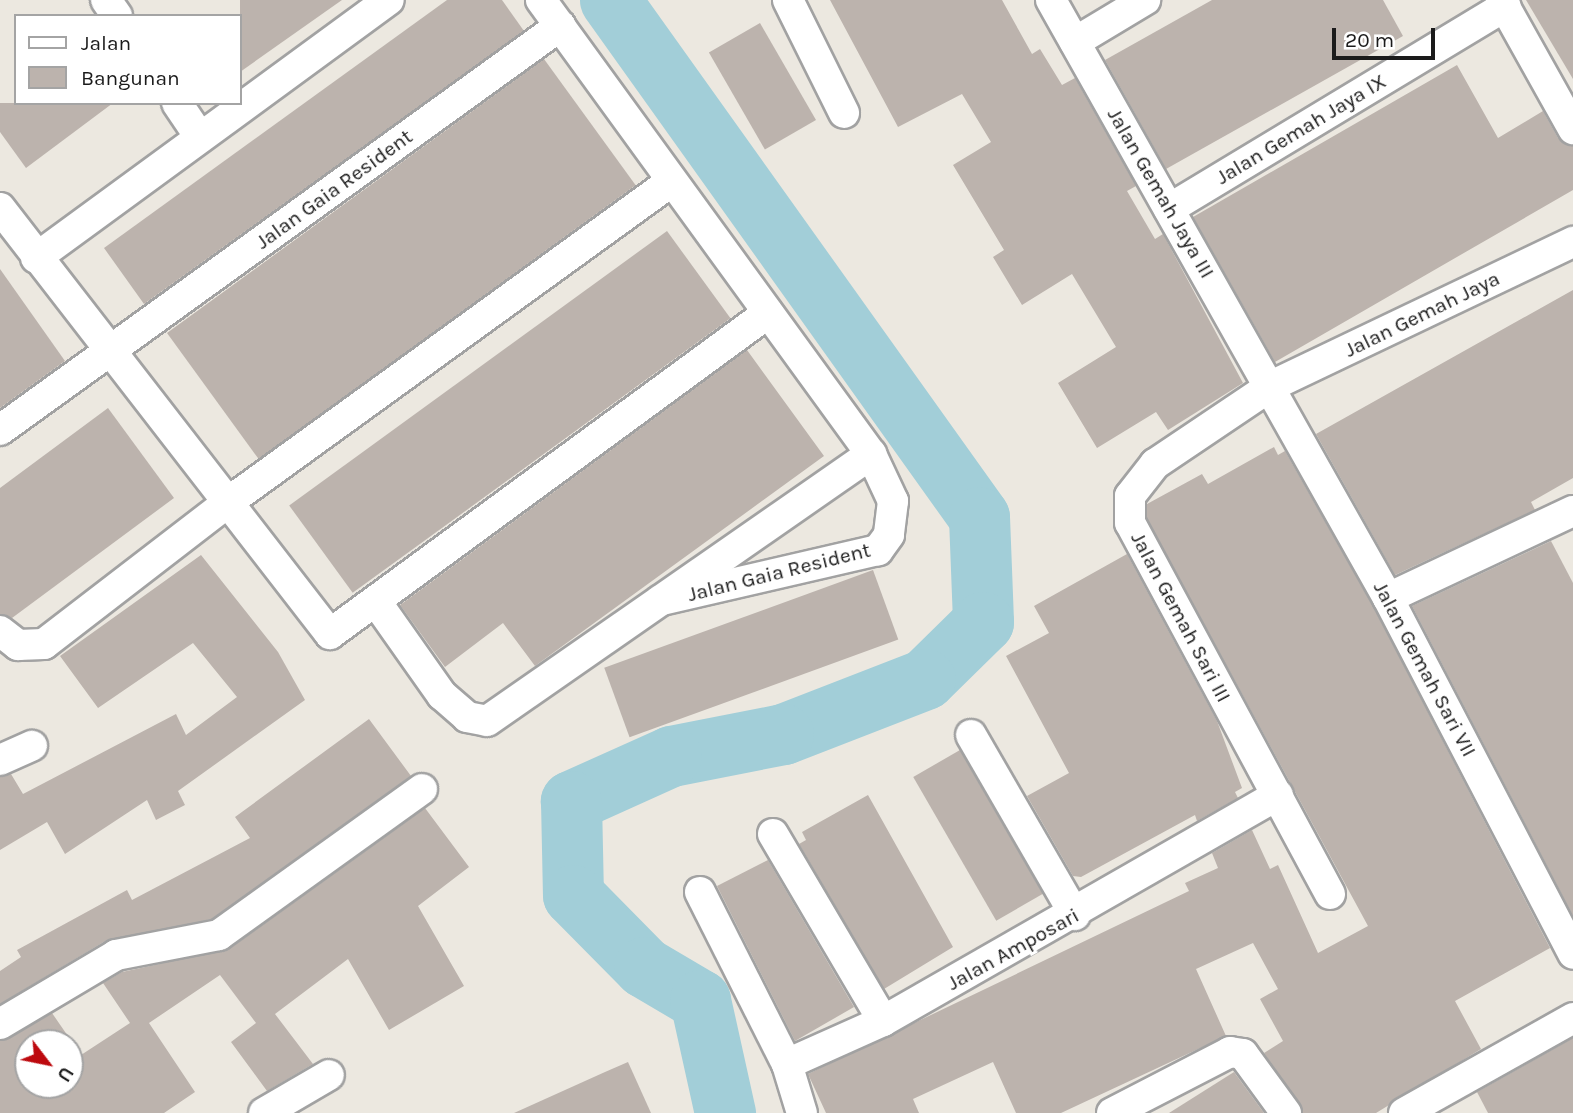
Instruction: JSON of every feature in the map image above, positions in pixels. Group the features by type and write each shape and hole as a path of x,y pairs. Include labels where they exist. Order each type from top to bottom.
{"street":[{"path":"242,103 389,0"},
{"name":"Jalan Gaia Resident","path":"541,0 871,454 893,501 889,535 878,550 661,600"},
{"path":"788,0 844,113"},
{"name":"Jalan Gemah Jaya III","path":"1051,0 1271,386"},
{"path":"1075,43 1145,0"},
{"path":"1503,3 1573,129"},
{"name":"Jalan Gemah Jaya IX","path":"1169,209 1503,3"},
{"name":"Jalan Gaia Resident","path":"0,430 560,26"},
{"path":"178,105 198,134"},
{"path":"36,258 239,105"},
{"path":"0,631 18,645 44,644 227,503 672,181"},
{"path":"0,208 108,351 330,634 377,603 768,313"},
{"name":"Jalan Gemah Jaya","path":"1271,386 1573,242"},
{"name":"Jalan Gemah Sari VII","path":"1271,386 1388,598 1573,954"},
{"name":"Jalan Gemah Sari III","path":"1271,386 1155,464 1127,506 1330,894"},
{"name":"Jalan Gaia Resident","path":"377,603 442,695 479,722 871,454"},
{"path":"1388,598 1571,517"},
{"path":"971,735 1075,915"},
{"path":"0,760 32,746"},
{"path":"0,1024 116,955 219,935 422,789"},
{"name":"Jalan Amposari","path":"787,1064 883,1021 1075,915 1278,795"},
{"path":"773,834 883,1021"},
{"path":"701,892 787,1064 802,1113"},
{"path":"1404,1113 1573,1018"},
{"path":"1112,1113 1230,1052 1243,1054 1286,1113"},
{"path":"264,1113 329,1075"}],"building":[{"path":"240,0 342,0 242,71"},
{"path":"447,0 502,0 524,31 144,304 104,248"},
{"path":"830,0 1002,0 1032,54 1040,49 1062,85 1075,78 1136,186 1127,191 1155,239 1163,234 1243,383 1168,430 1156,412 1097,448 1058,383 1116,347 1072,274 1022,305 993,257 1004,250 953,165 991,142 962,94 898,127"},
{"path":"1212,0 1383,0 1403,36 1166,169 1105,60"},
{"path":"1526,0 1573,0 1573,79"},
{"path":"760,23 816,120 765,149 709,52"},
{"path":"544,59 636,185 259,459 167,333"},
{"path":"1457,65 1498,138 1543,111 1558,138 1573,146 1573,190 1275,362 1193,217"},
{"path":"0,103 110,105 26,168 0,132"},
{"path":"667,231 730,318 353,593 289,505"},
{"path":"0,269 65,361 0,408"},
{"path":"1573,290 1573,478 1531,502 1535,510 1395,575 1316,434"},
{"path":"747,350 824,456 535,666 503,623 445,667 400,605"},
{"path":"108,408 174,498 12,618 0,614 0,488"},
{"path":"1274,447 1278,455 1285,451 1373,606 1550,948 1455,1001 1481,1049 1376,1113 1303,1113 1264,1053 1283,1041 1260,999 1278,989 1253,943 1196,969 1226,1036 1061,1113 1016,1113 993,1062 913,1099 919,1113 826,1113 808,1074 1189,891 1185,883 1218,868 1212,853 1252,830 1270,869 1278,865 1318,953 1368,926 1147,519 1147,504 1202,474 1208,484"},
{"path":"1551,541 1573,583 1573,916 1412,606"},
{"path":"1127,554 1217,721 1242,788 1235,792 1238,798 1197,821 1195,815 1081,877 1073,876 1027,796 1069,773 1006,656 1049,633 1034,606"},
{"path":"201,555 278,652 305,700 178,791 185,805 156,820 147,800 65,854 47,822 0,850 0,777 11,774 23,794 176,714 186,735 237,697 193,643 98,708 60,656"},
{"path":"873,570 898,640 630,737 604,668"},
{"path":"369,719 411,776 212,919 107,940 0,1004 0,971 21,957 17,950 127,890 132,900 250,838 235,817"},
{"path":"960,750 1043,894 996,921 913,777"},
{"path":"868,795 953,947 884,989 799,844 806,840 802,832"},
{"path":"425,808 469,867 418,906 464,986 389,1030 348,959 275,1014 313,1064 267,1091 231,1042 256,1023 220,975 149,1023 195,1092 164,1113 0,1113 0,1041 14,1033 14,1099 84,1099 84,1053 130,1023 103,983 122,972 229,949"},
{"path":"768,860 854,1007 795,1041 717,886"},
{"path":"52,1013 63,1029 22,1029"},
{"path":"1573,1038 1573,1113 1488,1113 1477,1092"},
{"path":"628,1062 651,1113 514,1113 605,1072"},
{"path":"1234,1072 1264,1113 1169,1113"}],"waterway":[{"path":"610,0 979,517 983,622 925,679 783,734 671,756 571,801 573,895 644,967 700,1000 725,1113"}]}
